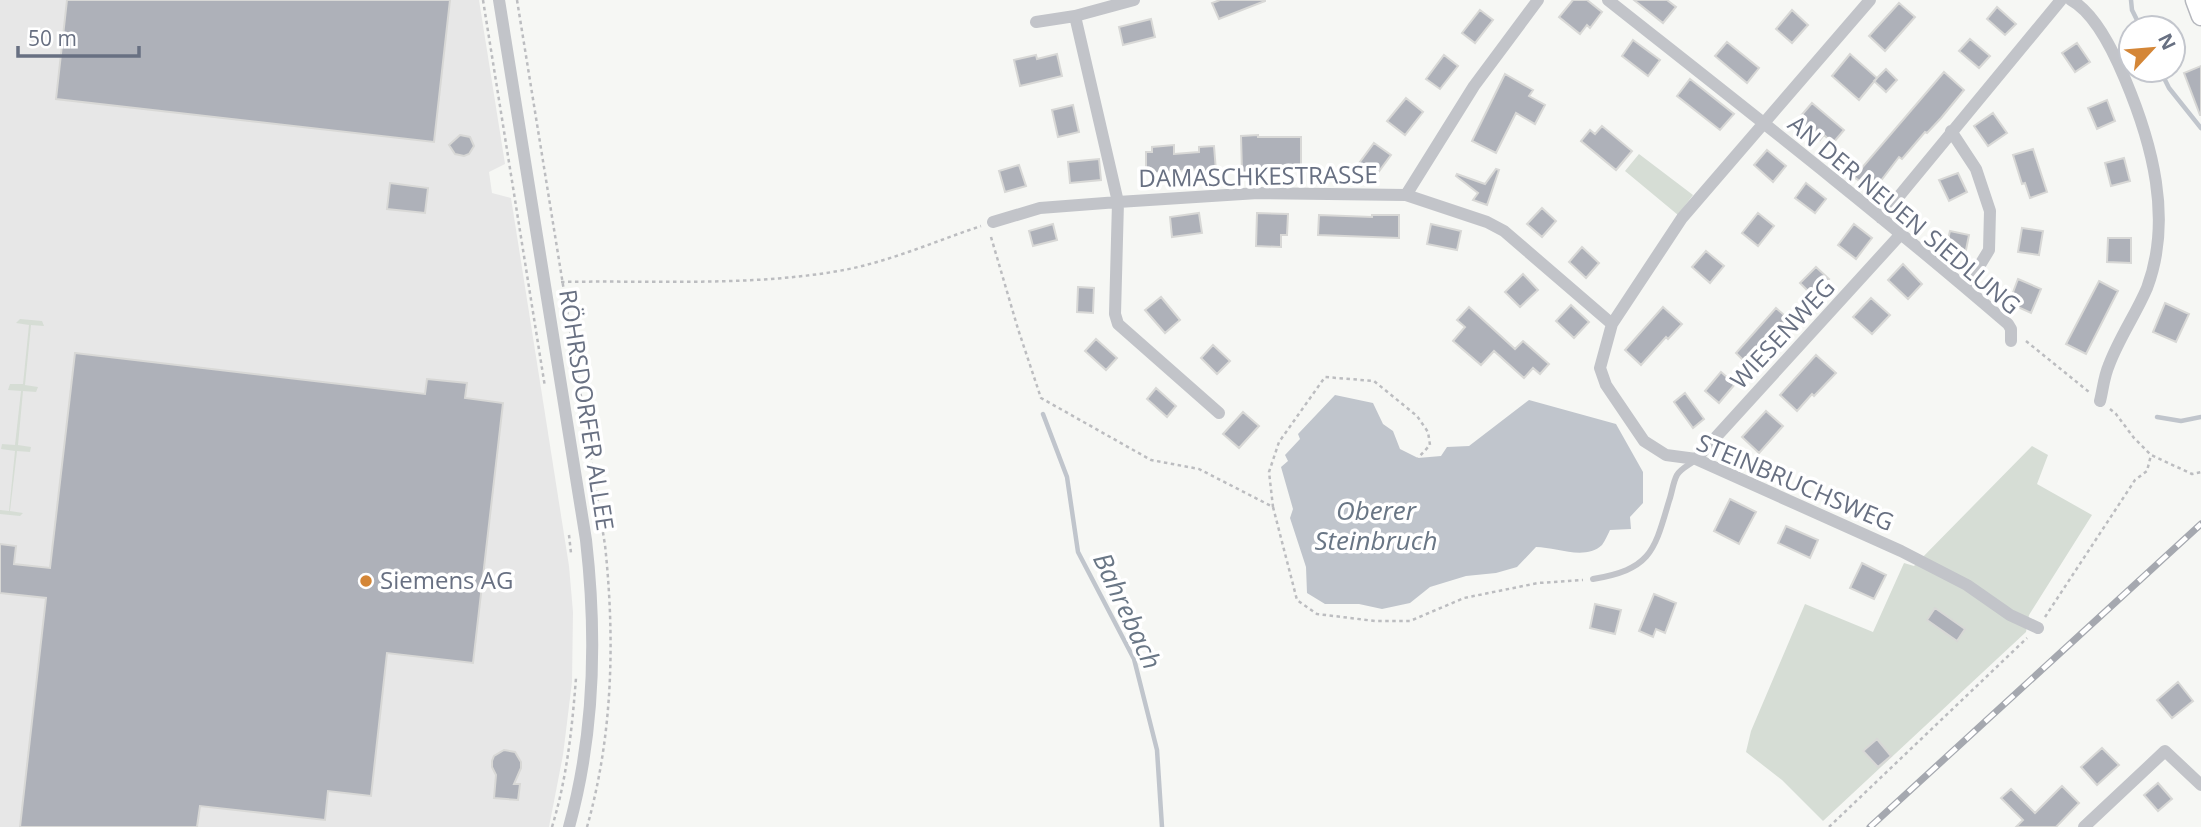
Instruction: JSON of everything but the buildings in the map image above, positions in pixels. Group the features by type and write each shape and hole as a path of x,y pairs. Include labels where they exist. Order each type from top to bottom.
{"street":[{"name":"RÖHRSDORFER ALLEE","path":"499,0 586,540 593,612 593,668 587,734 569,827"},
{"path":"1036,22 1075,16 1133,0"},
{"path":"1406,195 1474,86 1538,0"},
{"name":"AN DER NEUEN SIEDLUNG","path":"1608,0 1966,288 2008,324 2011,335"},
{"name":"STEINBRUCHSWEG","path":"1870,0 1682,218 1612,324 1600,368 1606,385 1644,440 1665,455 1696,459 1901,551 1967,585 2010,615 2038,628"},
{"path":"1881,218 2061,0"},
{"path":"2071,0 2088,13 2120,68 2134,100 2150,153 2160,208 2156,254 2147,287 2108,365 2100,401"},
{"path":"2195,0 2201,16"},
{"path":"1075,16 1118,202 1114,304 1118,324 1219,413"},
{"path":"1951,131 1976,169 1990,211 1989,250 1966,288"},
{"name":"DAMASCHKESTRASSE","path":"990,223 1040,208 1118,202 1258,193 1406,195 1487,222 1504,231 1612,324"},
{"name":"WIESENWEG","path":"1696,459 1846,298 1900,235"},
{"path":"2084,827 2165,751 2201,785"}],"lane":[{"path":"1593,579 1631,569 1646,557 1656,545 1678,473 1696,459"}],"path":[{"path":"483,0 547,398"},
{"path":"544,282 722,281 779,278 844,270 878,262 990,223 1018,329 1041,398 1152,460 1199,469 1273,507"},
{"path":"2011,335 2116,414 2151,455 2192,474 2201,472"},
{"path":"1418,458 1430,445 1427,432 1417,416 1374,381 1325,377 1279,442 1269,472 1273,507 1297,600 1317,614 1375,621 1410,621 1464,598 1538,583 1593,579"},
{"path":"1829,827 2038,628 2135,480 2147,471 2151,455"},
{"path":"569,533 572,557"},
{"path":"552,827 565,776 576,674"}],"shaded area":[{"path":"0,0 479,0 505,164 489,172 492,193 511,198 569,566 573,612 572,682 563,755 549,827 0,827"},
{"path":"1639,154 1693,195 1678,215 1625,171"},
{"path":"20,319 42,321 44,326 31,325 25,385 38,387 36,392 23,391 18,445 31,447 30,452 17,451 10,511 23,513 20,516 0,514 0,510 9,511 15,451 1,449 2,444 15,445 21,391 8,390 10,384 23,384 29,325 16,323"},
{"path":"2032,446 2048,455 2037,484 2092,515 2029,615 2026,632 1823,821 1782,780 1746,752 1751,731 1805,604 1873,632 1904,563 1914,566"}],"water":[{"name":"Oberer Steinbruch","path":"1335,395 1373,403 1383,424 1393,431 1400,449 1418,458 1441,456 1447,447 1469,446 1529,400 1616,424 1643,472 1643,503 1630,517 1631,529 1610,530 1602,545 1595,550 1579,553 1536,547 1517,567 1496,573 1466,576 1430,587 1410,603 1382,609 1359,604 1325,604 1307,593 1306,567 1290,518 1293,509 1281,467 1288,461 1285,455 1300,439 1298,434"}],"waterway":[{"path":"2131,0 2134,14"},
{"path":"2167,84 2201,128"},
{"name":"Bahrebach","path":"1043,414 1067,477 1078,552 1134,659 1157,750 1162,827"},
{"path":"2157,417 2181,421 2201,417"}],"railway":[{"path":"1870,827 2201,524"}],"place":[{"name":"Siemens AG","path":"366,581"}]}
